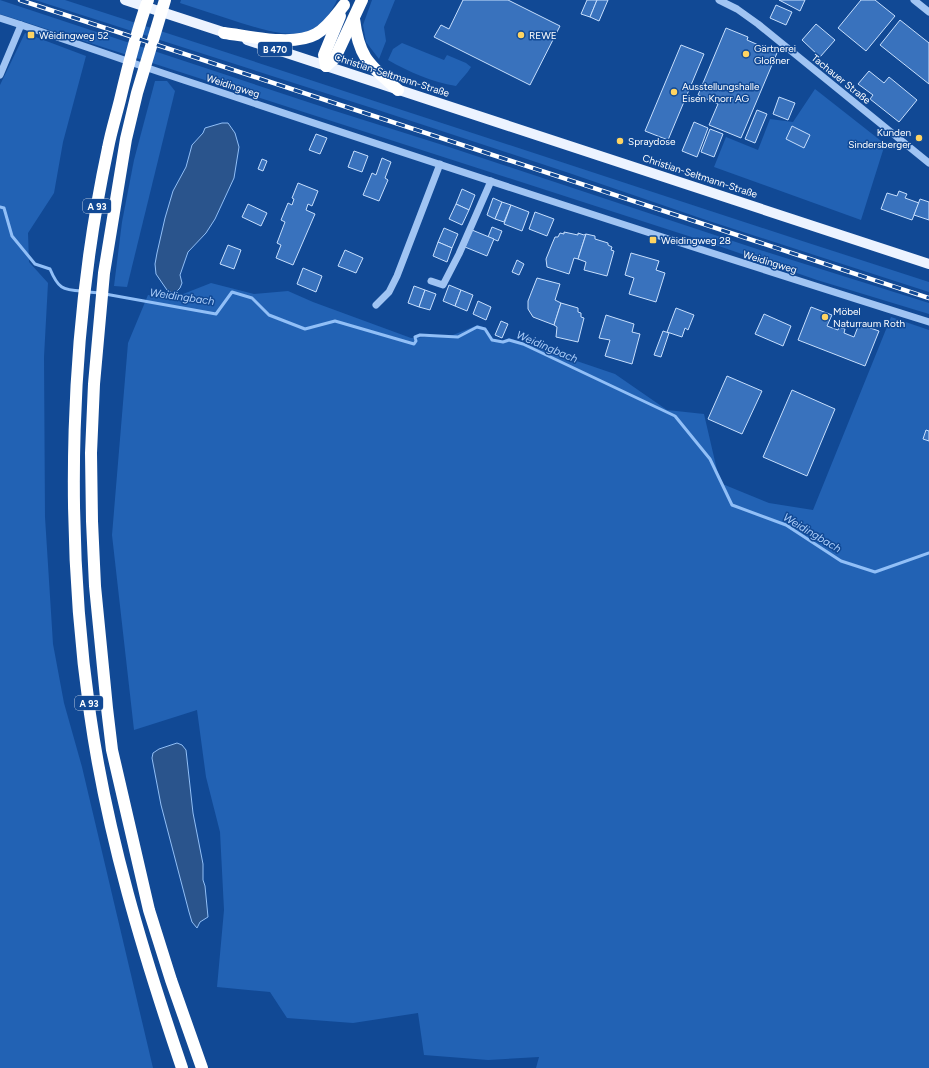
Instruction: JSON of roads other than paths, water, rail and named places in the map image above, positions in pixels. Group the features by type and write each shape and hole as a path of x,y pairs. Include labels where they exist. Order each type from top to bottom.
{"highway":[{"name":"A 93","path":"148,0 140,22 108,144 87,270 81,326 75,419 75,532 78,597 90,714 114,839 140,938 182,1068"},
{"name":"A 93","path":"165,0 137,93 125,146 104,273 94,384 91,453 92,507 95,586 106,700 112,743 149,910 171,980 202,1068"},
{"path":"326,66 335,58 362,0"},
{"path":"224,32 288,41 303,39 316,34 327,25 345,2"},
{"path":"326,66 324,55 345,2"},
{"path":"354,19 359,45 365,58 374,69 398,90"}],"main road":[{"name":"B 470","path":"125,0 326,66"},
{"name":"Christian-Seltmann-Straße","path":"326,66 929,264"}],"street":[{"name":"Tachauer Straße","path":"719,0 737,9 758,24 929,163"},
{"path":"914,0 929,12"},
{"name":"Weidingweg","path":"0,18 672,242 929,322"},
{"path":"0,75 22,25"},
{"path":"376,304 389,292 397,276 440,164"},
{"path":"431,281 443,285 459,254 491,181"}],"waterway":[{"name":"Weidingbach","path":"0,207 4,208 12,236 35,264 50,269 58,284 65,289 82,291"},
{"name":"Weidingbach","path":"88,292 100,293"},
{"name":"Weidingbach","path":"105,294 216,314 232,292 252,298 269,315 305,329 335,321 414,344 416,341 415,337 420,335 458,337 477,327 485,329 492,340 503,342 509,340 523,344 675,416 710,459 732,505 786,525 841,561 875,572 929,553"}],"railway":[{"path":"20,0 929,298"}],"place":[{"name":"Weidingweg 52","path":"31,35"},
{"name":"REWE","path":"521,35"},
{"name":"Gärtnerei Gloßner","path":"746,54"},
{"name":"Ausstellungshalle Eisen Knorr AG","path":"674,92"},
{"name":"Kunden Sindersberger","path":"919,138"},
{"name":"Spraydose","path":"620,141"},
{"name":"Weidingweg 28","path":"653,240"},
{"name":"Möbel Naturraum Roth","path":"825,317"}]}
